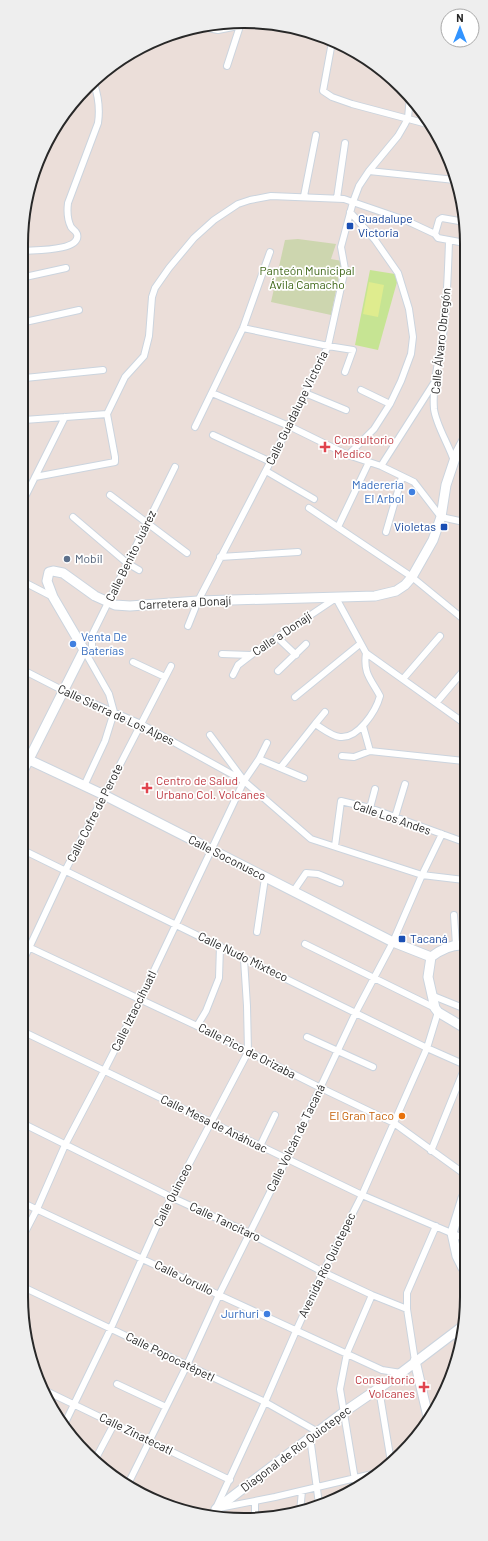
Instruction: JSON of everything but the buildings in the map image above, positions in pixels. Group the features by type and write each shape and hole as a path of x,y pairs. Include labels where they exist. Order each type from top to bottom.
{"main road":[{"name":"Carretera a Donají","path":"88,648 53,596 47,581 49,572 53,571 63,573 95,596 108,603 130,606 198,601 375,596 396,591 405,585 412,577 433,540 441,517 446,485 460,449"},
{"path":"28,755 88,648"},
{"name":"Calle Soconusco","path":"28,760 104,795 393,942 431,958"},
{"path":"460,945 439,951 431,958 428,977 431,995 437,1010 460,1025"},
{"path":"460,1208 452,1233 457,1256 460,1262"},
{"name":"Diagonal de Río Quiotepec","path":"217,1511 314,1434 401,1373 457,1329"},
{"path":"415,1361 427,1412"}],"street":[{"path":"217,30 230,28"},
{"path":"227,66 241,28"},
{"path":"331,46 323,91 332,97 352,104 423,123"},
{"path":"28,250 66,247 74,243 77,238 77,234 71,227 67,214 68,203 98,124 100,112 95,88"},
{"path":"408,118 409,106"},
{"name":"Calle Guadalupe Victoria","path":"198,601 271,462 328,346 345,269 341,247 350,212 359,186 369,171 398,136 408,118"},
{"path":"304,196 316,135"},
{"path":"337,198 345,143"},
{"path":"369,171 450,180"},
{"path":"35,477 115,462 107,414 126,378 144,356 149,336 152,297 155,288 185,248 214,220 238,204 271,196 337,198 404,220 435,234 438,238 460,242"},
{"path":"348,455 374,429 390,404 402,381 411,354 413,337 409,308 398,273 375,240 350,212"},
{"path":"435,234 439,220 442,218 459,221"},
{"name":"Calle Álvaro Obregón","path":"449,241 443,336 435,382 434,410 454,462"},
{"path":"194,427 212,393 242,328 270,252"},
{"path":"28,277 66,268"},
{"path":"28,321 80,310"},
{"path":"242,328 353,350 345,372"},
{"path":"28,378 104,370"},
{"path":"381,466 435,382"},
{"path":"361,390 390,404"},
{"path":"212,393 289,426 348,455 381,466 414,482 441,517 460,521"},
{"path":"305,393 346,410"},
{"path":"28,420 107,414"},
{"path":"28,491 65,417"},
{"path":"213,435 271,462"},
{"path":"338,527 369,462"},
{"name":"Calle Benito Juárez","path":"88,648 91,637 175,467"},
{"path":"266,471 314,499"},
{"path":"386,532 402,477"},
{"path":"110,495 187,553"},
{"path":"308,508 412,577 460,616"},
{"path":"73,517 127,563 139,570"},
{"path":"220,557 298,552"},
{"path":"28,584 53,596"},
{"path":"336,598 366,653 460,719"},
{"name":"Calle a Donají","path":"233,675 238,665 251,654 336,598"},
{"path":"188,626 198,601"},
{"path":"403,679 440,636"},
{"path":"277,637 296,654"},
{"path":"278,671 306,644"},
{"path":"295,697 360,644"},
{"name":"Carretera a Donají","path":"88,648 109,694 114,712"},
{"path":"315,724 339,737 346,736 363,726 377,707 380,696 366,672 366,653"},
{"path":"222,654 251,654"},
{"path":"133,662 165,677"},
{"name":"Calle Cofre de Perote","path":"28,952 65,871 171,666"},
{"name":"Calle Sierra de Los Alpes","path":"28,672 64,691 141,724 244,781 311,839 422,875 460,880"},
{"path":"437,702 460,675"},
{"path":"84,786 105,741 114,712"},
{"path":"281,767 325,712"},
{"path":"363,726 370,751"},
{"path":"210,735 244,781"},
{"name":"Calle Iztaccíhuatl","path":"28,1226 65,1146 140,1000 244,781 267,743"},
{"path":"342,756 354,757 370,751 460,761"},
{"path":"259,758 304,778"},
{"path":"395,817 405,784"},
{"path":"370,808 375,788"},
{"name":"Calle Los Andes","path":"335,846 341,801 370,808 460,841"},
{"name":"Calle Volcán de Tacaná","path":"130,1480 249,1233 321,1088 356,1012 393,942 422,875 442,834"},
{"name":"Calle Nudo Mixteco","path":"28,852 427,1048 460,1063"},
{"path":"293,892 306,873 318,874 340,883"},
{"path":"257,932 265,878"},
{"path":"454,915 460,945"},
{"path":"305,944 437,1010"},
{"path":"197,1026 206,1011 219,978 220,946"},
{"name":"Calle Pico de Orizaba","path":"30,948 197,1026 394,1123 460,1171"},
{"name":"Calle Quinceo","path":"66,1420 111,1328 171,1197 248,1052 244,958"},
{"path":"431,995 460,1007"},
{"name":"Avenida Río Quiotepec","path":"216,1511 323,1272 362,1195 394,1123 427,1048 437,1010"},
{"name":"Calle Mesa de Anáhuac","path":"28,1034 362,1195 460,1237"},
{"path":"307,1037 373,1067"},
{"path":"431,1151 460,1079"},
{"path":"260,1146 275,1115"},
{"name":"Calle Tancítaro","path":"28,1126 65,1146 249,1233 323,1272 372,1295 407,1309"},
{"name":"Calle Jorullo","path":"28,1205 382,1370 401,1373"},
{"path":"415,1361 407,1309 407,1293 436,1226"},
{"name":"Calle Popocatépetl","path":"28,1289 265,1402 314,1434"},
{"path":"355,1482 340,1389 347,1353 372,1295"},
{"path":"116,1384 166,1407"},
{"path":"379,1389 390,1456"},
{"name":"Calle Zinatecatl","path":"50,1393 230,1480"},
{"path":"97,1455 114,1424"},
{"path":"314,1434 319,1500"},
{"path":"220,1512 365,1477"},
{"path":"301,1506 302,1491"},
{"path":"255,1502 255,1513"}],"green space":[{"name":"Panteón Municipal Ávila Camacho","path":"298,239 336,244 331,259 342,261 331,315 271,302 285,240"},
{"path":"370,270 395,274 397,282 378,350 355,345"},
{"path":"369,282 384,285 378,317 363,314"}],"place":[{"name":"Guadalupe Victoria","path":"350,226"},
{"name":"Consultorio Medico","path":"325,447"},
{"name":"Madereria El Arbol","path":"412,492"},
{"name":"Violetas","path":"444,527"},
{"name":"Mobil","path":"67,559"},
{"name":"Venta De Baterías","path":"73,644"},
{"name":"Centro de Salud Urbano Col. Volcanes","path":"147,788"},
{"name":"Tacaná","path":"402,939"},
{"name":"El Gran Taco","path":"402,1116"},
{"name":"Jurhuri","path":"267,1314"},
{"name":"Consultorio Volcanes","path":"424,1387"}]}
